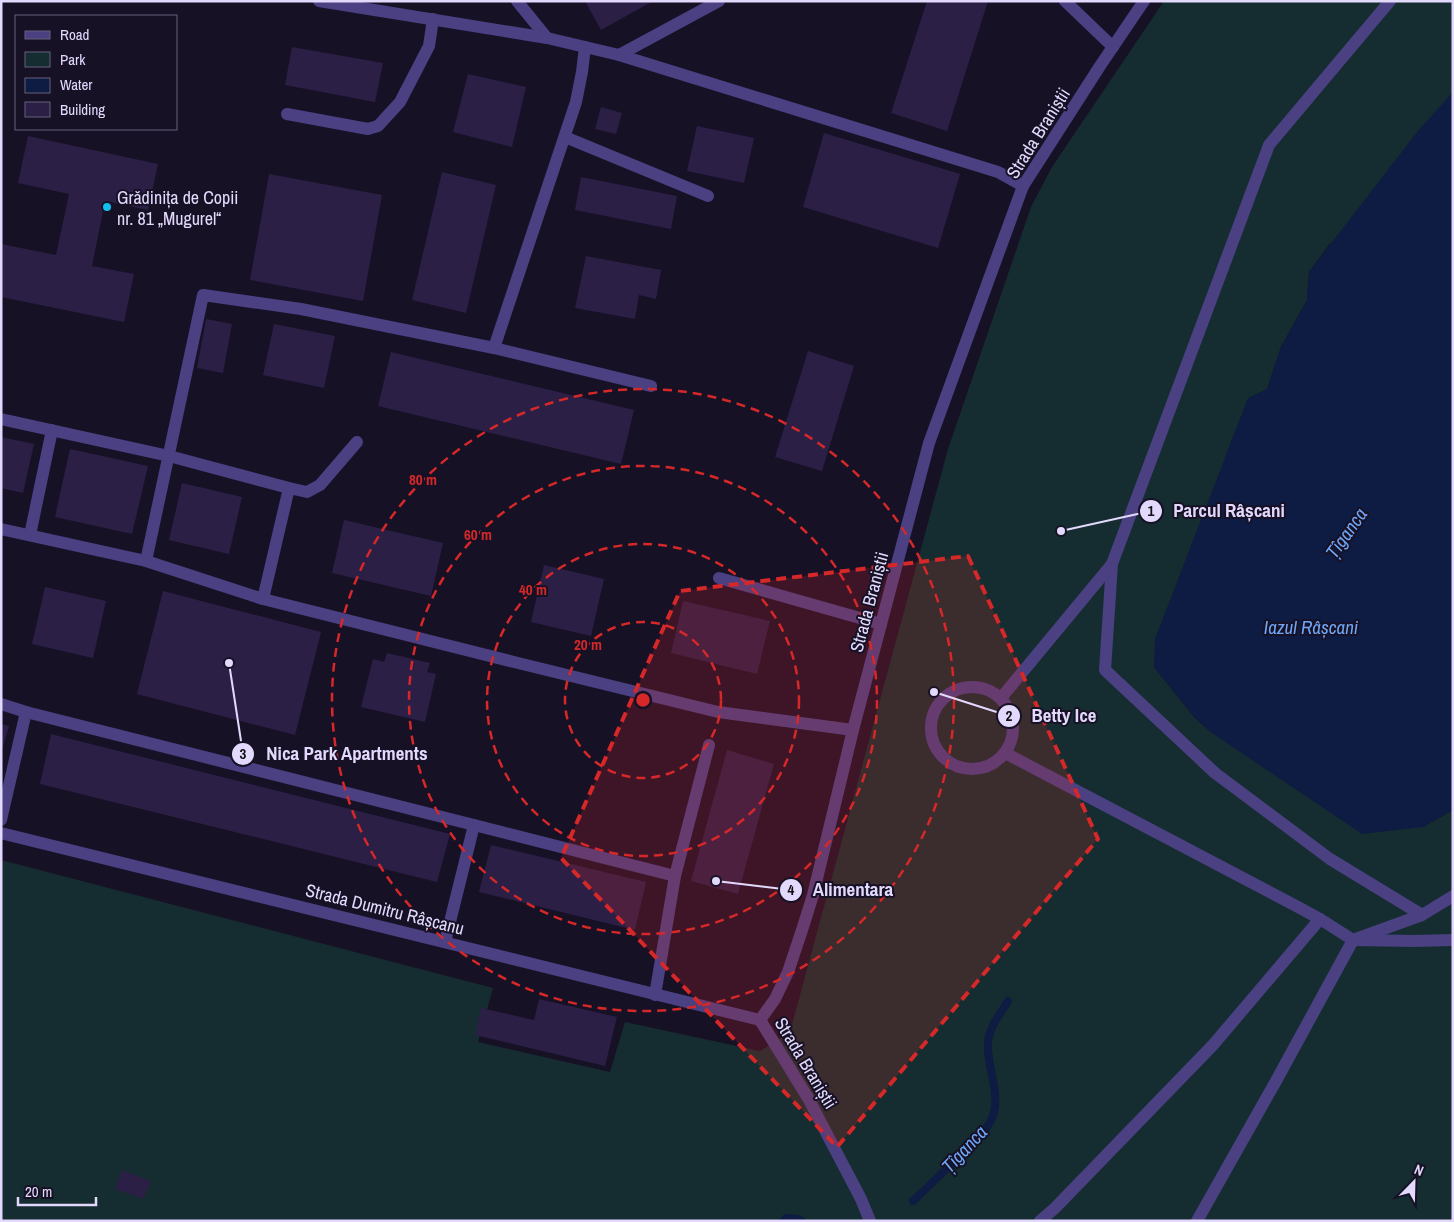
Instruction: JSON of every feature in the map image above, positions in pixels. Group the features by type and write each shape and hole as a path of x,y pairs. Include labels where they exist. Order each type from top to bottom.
{"street":[{"path":"319,1 547,38 619,55 998,172 1023,186"},
{"path":"516,1 547,38"},
{"path":"619,55 719,1"},
{"path":"1065,1 1113,47"},
{"name":"Strada Braniștii","path":"870,1221 861,1199 808,1098 760,1020 775,999 788,972 803,927 813,895 853,730 929,443 1023,186 1144,1"},
{"path":"1390,1 1269,145 1112,564 1104,670 1215,773 1330,858 1422,915"},
{"path":"287,114 368,130 378,126 400,102 414,76 429,46 433,19"},
{"path":"494,348 576,102 585,47"},
{"path":"565,137 708,196"},
{"path":"146,561 203,295 301,309 494,348 651,386"},
{"path":"1,419 169,456 307,492 320,485 357,442"},
{"path":"30,535 52,430"},
{"path":"263,599 289,488"},
{"path":"1,528 146,561 263,599 718,712 853,730"},
{"path":"1001,698 1112,564"},
{"path":"719,578 881,624"},
{"path":"974,687 984,689 1001,698 1008,708 1013,725 1010,743 1005,753 997,761 986,767 974,769 952,764 942,756 936,747 931,724 934,712 941,701 951,693 964,688 974,687"},
{"path":"1,704 26,712 675,876"},
{"path":"1,820 26,712"},
{"path":"655,995 675,876 709,745"},
{"path":"1005,753 1320,919 1353,940 1453,940"},
{"path":"445,942 474,825"},
{"name":"Strada Dumitru Râșcanu","path":"1,833 760,1020"},
{"path":"1196,1221 1281,1072 1353,940 1422,915 1453,896"},
{"path":"1040,1221 1055,1208 1213,1045 1320,919"}],"highlighted area":[{"path":"968,556 1098,839 837,1147 561,858 680,591"}],"green space":[{"path":"1164,1 1453,1 1453,119 1341,235 1329,245 1309,272 1307,300 1281,347 1267,389 1154,667 1194,717 1212,733 1423,827 1453,810 1453,1221 1,1221 1,860 493,988 478,1042 610,1072 625,1022 760,1051 790,1032 948,449 1031,207 1052,167"}],"water":[{"name":"Iazul Râșcani","path":"1453,92 1453,810 1423,827 1362,834 1212,733 1194,717 1154,667 1155,639 1248,398 1267,389 1281,347 1307,300 1309,272 1418,131"}],"building":[{"path":"585,1 653,1 601,30"},
{"path":"927,1 988,1 947,131 891,113"},
{"path":"292,47 383,63 375,102 285,85"},
{"path":"468,74 526,87 512,147 453,132"},
{"path":"601,107 622,113 616,134 595,129"},
{"path":"697,126 754,138 744,183 687,171"},
{"path":"824,133 960,174 938,248 803,207"},
{"path":"28,136 158,164 148,210 105,201 92,266 134,274 124,322 1,297 1,244 56,255 69,194 18,183"},
{"path":"442,172 496,185 466,313 412,300"},
{"path":"269,174 382,195 363,301 250,280"},
{"path":"581,177 677,196 671,229 575,210"},
{"path":"586,256 661,270 656,299 639,295 635,319 575,308"},
{"path":"206,319 232,324 223,373 197,368"},
{"path":"274,324 335,336 324,388 263,375"},
{"path":"808,351 854,366 822,471 775,457"},
{"path":"391,352 634,410 621,464 378,406"},
{"path":"1,437 34,444 23,493 1,488"},
{"path":"70,449 148,466 132,534 55,517"},
{"path":"182,483 242,497 229,554 169,540"},
{"path":"344,520 443,543 431,596 332,573"},
{"path":"544,565 604,579 591,636 531,622"},
{"path":"45,587 106,601 93,658 32,644"},
{"path":"163,591 321,632 295,735 137,694"},
{"path":"683,601 770,621 757,674 671,653"},
{"path":"387,653 430,663 427,672 436,674 425,722 361,707 373,659 384,662"},
{"path":"1,724 9,726 2,750 1,750"},
{"path":"51,734 450,834 437,882 40,784"},
{"path":"727,750 774,764 738,894 691,881"},
{"path":"491,845 646,882 635,930 479,892"},
{"path":"539,999 617,1017 605,1066 475,1035 481,1008 534,1020"},
{"path":"122,1170 151,1181 143,1199 115,1189"}],"waterway":[{"name":"Țîganca","path":"913,1201 978,1138 992,1118 995,1109 995,1090 989,1061 988,1042 993,1026 1008,1001"},
{"name":"Țîganca","path":"783,1221 786,1218 802,1221"}],"place":[{"name":"Grădinița de Copii nr. 81 „Mugurel“","path":"107,207"},
{"name":"Parcul Râșcani","path":"1061,531"},
{"name":"Nica Park Apartments","path":"229,663"},
{"name":"Betty Ice","path":"934,692"},
{"name":"Alimentara","path":"716,881"}]}
